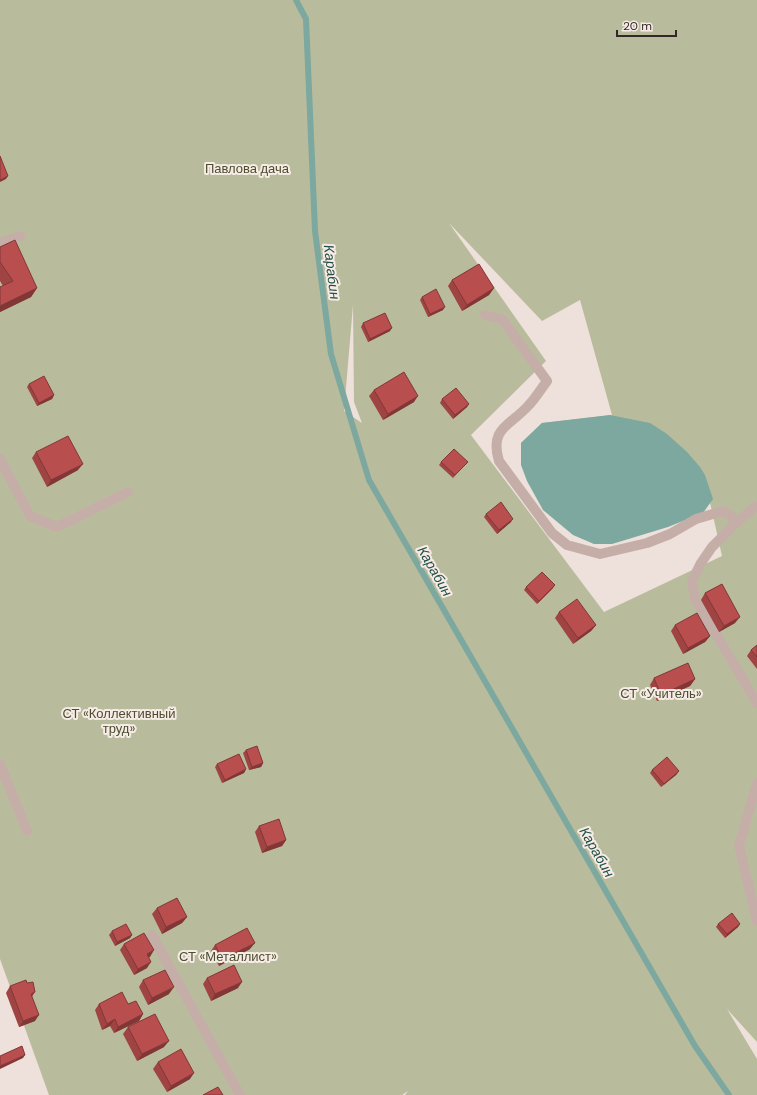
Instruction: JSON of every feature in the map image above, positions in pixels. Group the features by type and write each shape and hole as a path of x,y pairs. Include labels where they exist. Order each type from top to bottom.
{"street":[{"path":"0,243 20,236"},
{"path":"485,315 502,319 547,381 528,406 505,426 498,436 495,447 498,461 552,533 567,545 600,554 647,543 670,534 696,519 723,511 729,514 736,523"},
{"path":"0,459 30,516 57,527 128,492"},
{"path":"757,506 752,508 712,547 692,581 695,599 757,703"},
{"path":"0,764 27,831"},
{"path":"757,783 739,846 757,921"},
{"path":"152,935 240,1095"}],"green space":[{"path":"0,0 757,0 757,1042 727,1009 757,1059 757,1095 405,1095 408,1091 402,1095 49,1095 0,959","holes":["449,223 542,321 580,300 612,415 542,423 521,443 707,489 722,556 604,612 471,435 546,361","353,305 354,402 362,423 344,411"]}],"water":[{"path":"610,415 650,423 667,434 687,452 705,475 713,499 703,513 668,527 612,544 594,544 573,535 543,510 527,481 521,465 521,443 542,423"}],"building":[{"path":"0,156 8,176 0,180"},
{"path":"15,240 37,288 0,306 0,287 13,281 0,262 0,247"},
{"path":"479,264 494,288 467,305 452,280"},
{"path":"436,289 445,307 430,314 422,297"},
{"path":"385,313 392,328 370,339 363,323"},
{"path":"404,372 418,396 388,414 374,390"},
{"path":"44,376 54,395 39,403 29,384"},
{"path":"456,388 469,404 455,415 442,399"},
{"path":"68,436 83,464 51,480 36,452"},
{"path":"454,449 468,462 455,475 441,462"},
{"path":"501,502 513,519 499,530 486,514"},
{"path":"542,572 555,585 539,601 526,587"},
{"path":"722,584 740,617 724,626 705,593"},
{"path":"577,599 596,625 578,638 559,612"},
{"path":"697,613 710,636 688,648 675,625"},
{"path":"757,645 757,657 751,650"},
{"path":"688,663 695,679 661,695 654,678"},
{"path":"257,746 263,763 252,767 246,750"},
{"path":"239,754 246,769 225,780 217,764"},
{"path":"667,757 679,771 664,784 652,770"},
{"path":"279,819 286,840 267,847 259,826"},
{"path":"177,898 187,917 166,927 157,908"},
{"path":"732,913 740,924 727,934 718,924"},
{"path":"126,924 132,935 117,942 112,931"},
{"path":"247,928 255,943 223,959 215,945"},
{"path":"144,933 154,950 147,954 151,962 138,969 124,944"},
{"path":"234,965 242,982 215,994 207,978"},
{"path":"165,970 174,987 152,998 143,980"},
{"path":"26,980 27,983 33,982 35,992 31,994 39,1015 23,1021 10,986"},
{"path":"122,992 128,1004 136,1001 143,1014 118,1027 115,1019 107,1024 99,1004"},
{"path":"155,1014 169,1041 142,1054 128,1027"},
{"path":"22,1046 25,1055 0,1066 0,1056"},
{"path":"181,1049 194,1073 171,1086 158,1062"},
{"path":"218,1087 223,1095 203,1095"}],"waterway":[{"name":"Карабин","path":"296,0 306,19 315,231 331,354 369,480 695,1046 729,1095"}],"park label":[{"name":"Павлова дача","path":"247,168"},
{"name":"СТ «Учитель»","path":"661,693"},
{"name":"СТ «Коллективный труд»","path":"119,720"},
{"name":"СТ «Металлист»","path":"228,956"}]}
